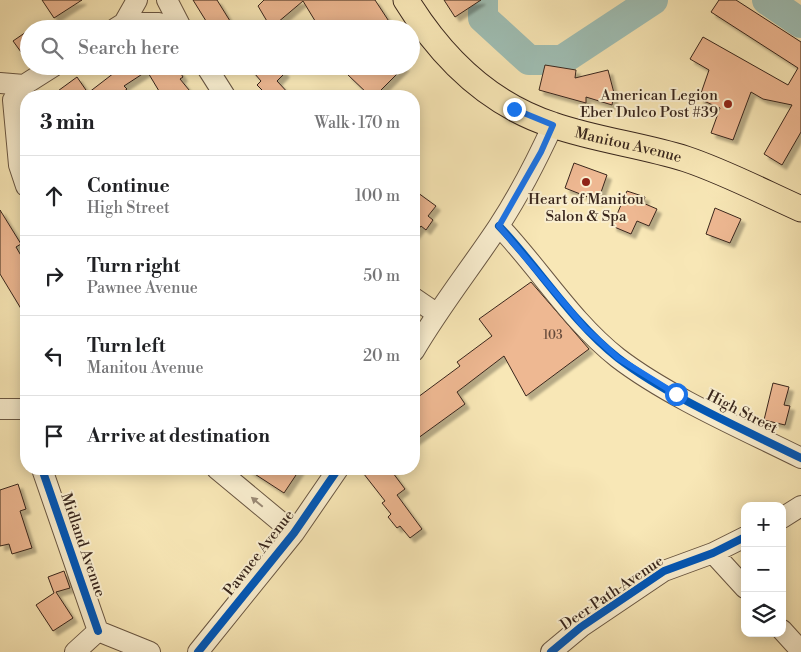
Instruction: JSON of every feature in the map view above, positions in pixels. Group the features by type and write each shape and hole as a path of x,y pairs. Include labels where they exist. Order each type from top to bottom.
{"main road":[{"name":"Manitou Avenue","path":"406,0 442,51 472,80 514,109 553,125 686,159 801,209"}],"street":[{"path":"123,20 137,0"},
{"path":"167,0 177,20"},
{"path":"20,90 24,85 40,75"},
{"path":"212,75 221,90"},
{"path":"0,83 24,85"},
{"path":"20,90 13,100 20,168"},
{"path":"420,341 436,313 499,226 541,152 553,125"},
{"name":"High Street","path":"499,226 585,328 618,358 662,386 801,458"},
{"path":"420,302 436,313"},
{"path":"0,409 20,412"},
{"name":"Midland Avenue","path":"44,475 98,631"},
{"path":"224,475 294,533"},
{"name":"Pawnee Avenue","path":"198,652 294,533 334,475"},
{"path":"786,515 801,506"},
{"name":"Deer Path Avenue","path":"552,652 580,627 664,571 741,539"},
{"path":"713,552 741,584"},
{"path":"75,652 98,631 150,652"},
{"path":"786,634 801,651"}],"building":[{"path":"42,0 82,0 54,18"},
{"path":"193,0 217,0 229,20 205,20"},
{"path":"264,0 375,0 388,20 315,20 303,1 280,20 266,20 258,6"},
{"path":"444,0 481,0 455,17"},
{"path":"719,0 736,0 801,42 801,132 782,165 764,154 792,105 763,99 751,92 733,140 711,133 720,108 699,99 709,70 690,59 703,37 788,85 798,68 711,12"},
{"path":"20,36 20,51 13,41"},
{"path":"545,65 576,70 575,78 608,70 614,93 612,105 586,97 586,103 539,90"},
{"path":"111,75 141,75 124,86 127,89 126,90 92,90"},
{"path":"149,75 182,75 183,77 180,79 189,90 158,90"},
{"path":"256,75 283,75 277,81 285,90 262,90 257,85 261,81"},
{"path":"348,75 396,75 381,90 364,90"},
{"path":"77,77 86,90 59,90"},
{"name":"Heart of Manitou Salon & Spa","path":"574,163 607,175 598,201 565,188"},
{"path":"627,191 645,197 643,203 657,209 649,226 637,221 631,234 612,226"},
{"path":"420,194 436,206 428,216 433,220 426,230 421,226 420,227"},
{"path":"715,208 741,219 730,243 706,234"},
{"path":"0,210 20,242 16,247 20,254 20,307 0,274"},
{"path":"531,282 589,349 526,396 504,356 457,392 465,404 420,437 420,396 460,366 457,362 492,336 479,319"},
{"path":"773,383 789,387 784,405 790,406 785,425 764,420"},
{"path":"256,475 296,475 284,493"},
{"path":"365,475 394,475 405,489 397,495 422,529 410,538 400,526 397,528 388,517 391,514 382,503 385,501"},
{"path":"18,484 26,509 20,511 32,548 12,554 9,544 0,546 0,490"},
{"path":"64,571 70,588 56,592 73,618 53,631 36,605 54,593 48,577"}],"waterway":[{"path":"483,0 483,18 529,60 562,60 653,0"},
{"path":"767,0 801,23"}],"cycle path":[{"path":"499,226 585,328 618,358 683,399 801,458"},
{"path":"44,475 98,631"},
{"path":"198,652 294,533 334,475"},
{"path":"551,652 581,627 664,571 713,553 741,539"}],"place":[{"name":"American Legion Eber Dulco Post #39","path":"728,104"},
{"name":"Heart of Manitou Salon & Spa","path":"586,182"}],"route":[{"path":"514,109 553,125 541,152 499,226 585,328 618,358 676,394"}]}
